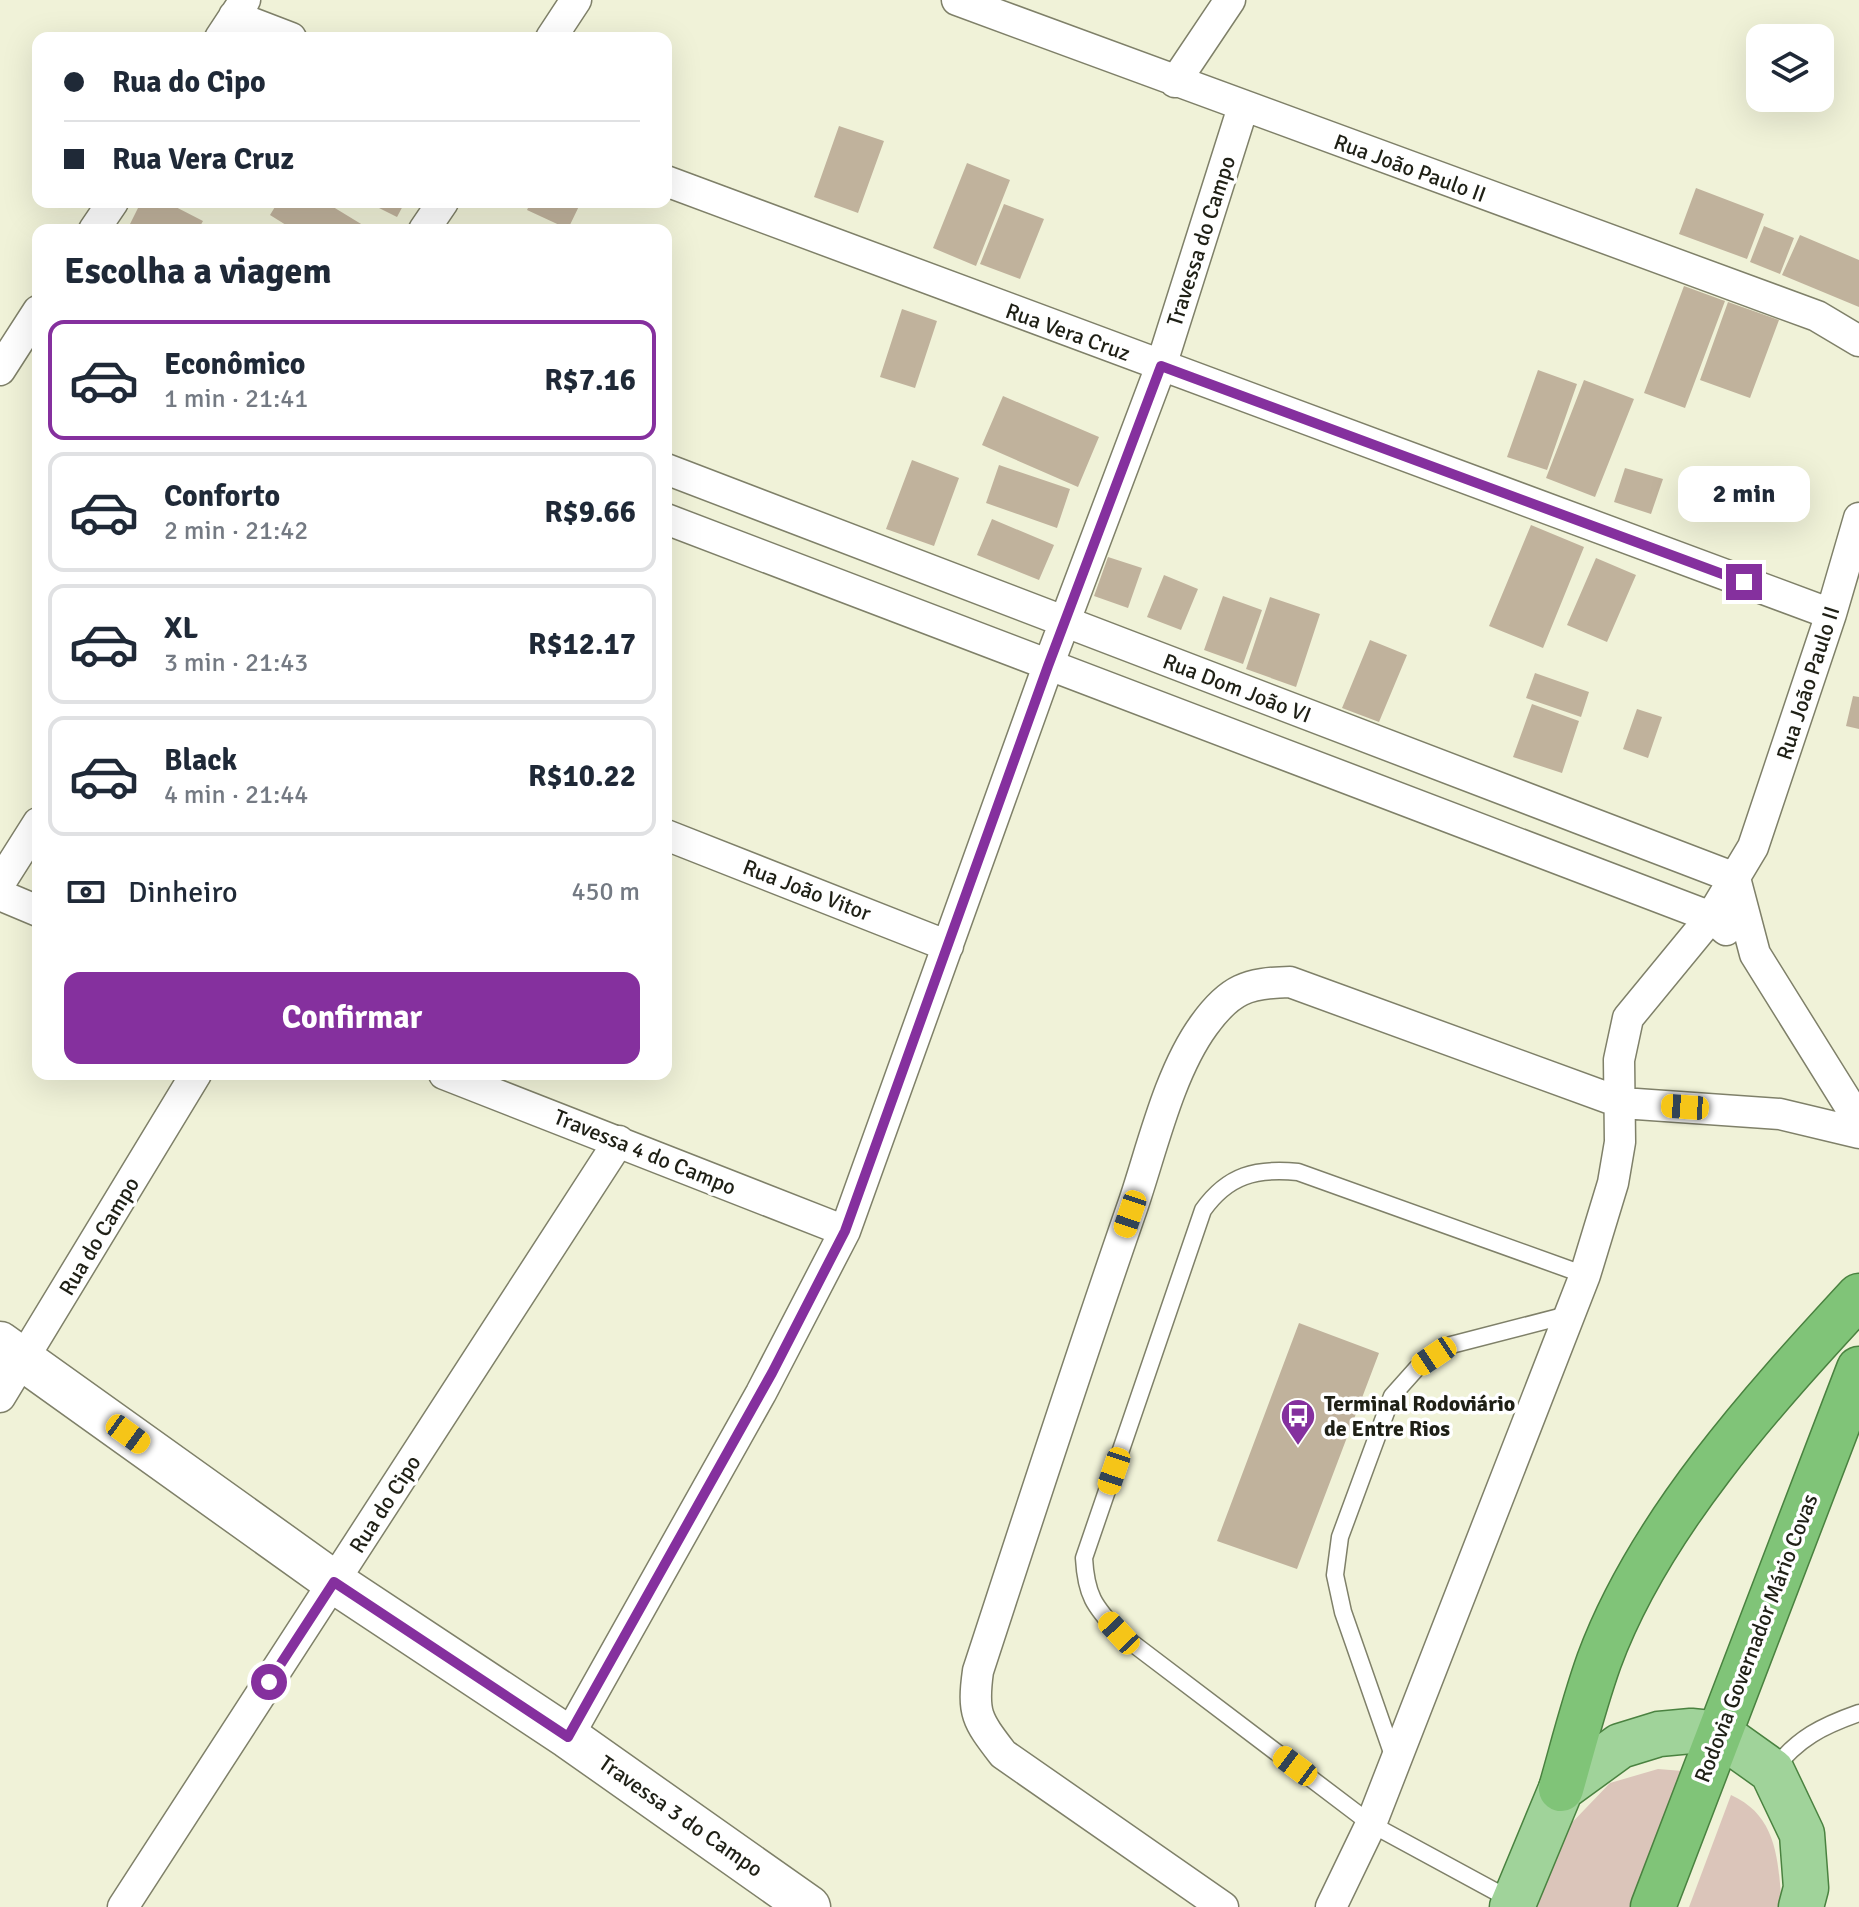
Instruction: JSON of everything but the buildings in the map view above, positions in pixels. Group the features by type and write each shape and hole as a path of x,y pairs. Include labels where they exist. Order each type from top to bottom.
{"highway":[{"path":"1561,1789 1600,1659 1653,1550 1718,1458 1859,1296"},
{"name":"Rodovia Governador Mário Covas","path":"1653,1907 1859,1369"}],"main road":[{"name":"Travessa 3 do Campo","path":"12,1352 334,1582 568,1737 809,1907"},
{"path":"1514,1904 1561,1789 1620,1746 1659,1734 1720,1734 1772,1771 1802,1834 1806,1888 1801,1907"}],"street":[{"path":"555,32 576,0"},
{"name":"Rua João Paulo II","path":"957,0 1817,316 1859,341"},
{"path":"1175,82 1230,0"},
{"path":"233,18 274,32"},
{"name":"Travessa do Campo","path":"568,1737 768,1381 845,1231 1064,622 1161,366 1243,107"},
{"name":"Rua Vera Cruz","path":"672,183 1831,614"},
{"path":"0,370 32,320"},
{"name":"Rua Dom João VI","path":"672,471 1735,878 1755,954 1859,1121"},
{"name":"Rua João Paulo II","path":"1331,1907 1371,1824 1585,1275 1613,1183 1622,1103 1619,1060 1628,1018 1711,917 1753,847 1831,614 1859,518"},
{"name":"Rua Dom João VI","path":"672,521 1711,917 1755,954"},
{"path":"0,883 32,832"},
{"name":"Rua João Vitor","path":"672,837 948,946"},
{"path":"0,895 32,908"},
{"path":"1223,1907 1003,1754 983,1727 973,1704 978,1671 1181,1067 1203,1026 1228,998 1254,983 1290,982 1622,1103 1780,1114 1859,1133"},
{"name":"Rua do Campo","path":"0,1397 12,1352 192,1080"},
{"name":"Travessa 4 do Campo","path":"460,1080 845,1231"},
{"name":"Rua do Cipo","path":"123,1907 619,1141"}],"lane":[{"path":"1514,1904 1371,1824 1119,1633 1098,1610 1085,1586 1084,1558 1203,1210 1216,1191 1240,1175 1269,1169 1298,1172 1585,1275"},
{"path":"1395,1761 1343,1612 1335,1575 1340,1537 1392,1396 1417,1368 1451,1345 1571,1314"},
{"path":"1772,1771 1802,1737 1820,1726 1859,1713"}],"shaded area":[{"path":"1658,1769 1695,1772 1640,1907 1532,1907 1561,1834 1610,1783"},
{"path":"1731,1795 1747,1804 1767,1828 1776,1857 1782,1907 1689,1907"}],"place":[{"name":"Terminal Rodoviário de Entre Rios","path":"1298,1447"}],"route":[{"path":"269,1682 334,1582 568,1737 772,1373 845,1231 1048,666 1161,366 1744,582"}]}
